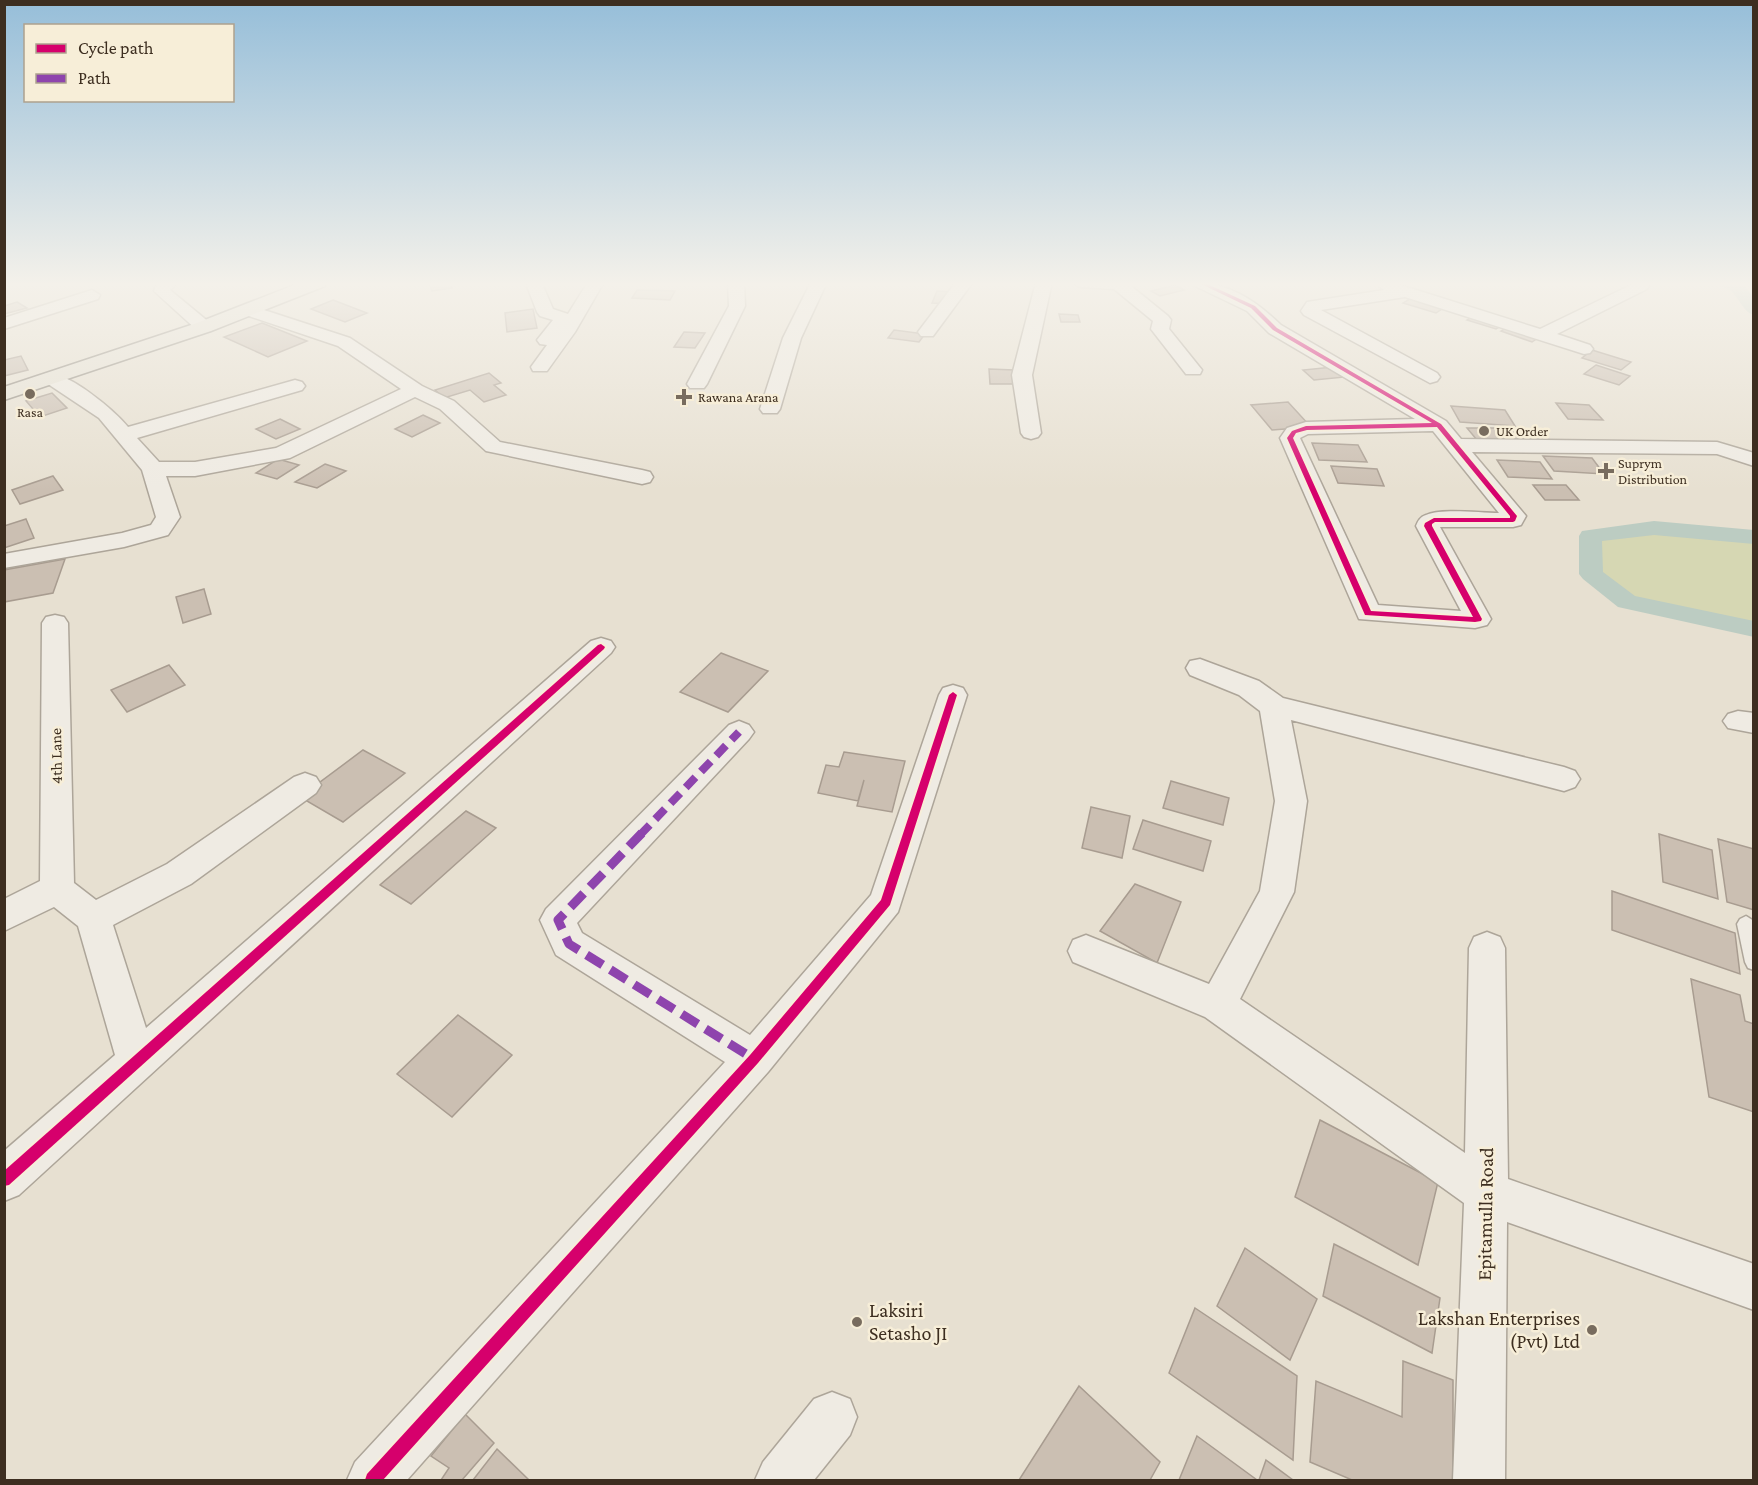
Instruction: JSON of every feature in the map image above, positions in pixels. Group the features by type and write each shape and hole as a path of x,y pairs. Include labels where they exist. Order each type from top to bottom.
{"main road":[{"path":"4,394 132,351"}],"street":[{"path":"358,351 415,390 447,405 493,447 642,477"},
{"path":"540,367 552,351"},
{"path":"697,384 714,351"},
{"path":"770,409 788,351"},
{"path":"1028,351 1022,375 1031,433"},
{"path":"1178,351 1193,370"},
{"path":"1313,351 1438,425 1514,516 1513,520 1434,520 1429,523 1428,526 1478,619 1475,621 1368,613 1290,438 1294,432 1306,428 1438,425"},
{"path":"1383,351 1430,377"},
{"path":"4,561 124,540 160,530 168,518 153,469 106,414 52,378"},
{"path":"124,435 295,386"},
{"path":"153,469 195,469 282,453 415,390"},
{"path":"1455,446 1717,448 1730,450 1739,456 1754,460"},
{"name":"4th Lane","path":"55,623 57,889"},
{"path":"4,1180 601,647"},
{"path":"1200,668 1249,687 1274,706 1564,778"},
{"path":"373,1480 754,1059 886,902 953,694"},
{"path":"1218,1005 1277,892 1291,801 1274,706"},
{"path":"739,732 558,920 569,944 754,1059"},
{"path":"93,918 179,874 305,785"},
{"path":"4,916 57,889 93,918 136,1060"},
{"name":"Epitamulla Road","path":"1483,1478 1487,948"},
{"path":"1086,951 1218,1005 1486,1193 1754,1287"},
{"path":"781,1480 832,1417"}],"lane":[{"path":"1746,924 1754,962"}],"green space":[{"path":"1654,528 1753,537 1753,629 1627,602 1591,574 1590,536"}],"building":[{"path":"255,351 282,351 268,357"},
{"path":"1590,351 1596,351 1631,362 1621,370 1582,358"},
{"path":"21,356 28,370 4,376 4,360"},
{"path":"1596,365 1630,376 1619,385 1584,374"},
{"path":"1333,367 1345,377 1314,380 1303,370"},
{"path":"989,369 1014,370 1015,384 990,384"},
{"path":"489,373 501,383 494,385 506,395 484,402 470,390 444,398 435,390"},
{"path":"52,393 67,408 40,417 26,401"},
{"path":"1288,402 1311,427 1272,430 1251,405"},
{"path":"1556,403 1589,405 1603,420 1568,419"},
{"path":"1451,406 1505,410 1515,426 1460,422"},
{"path":"423,415 440,423 412,437 395,429"},
{"path":"280,419 300,429 276,439 256,429"},
{"path":"1467,428 1514,428 1530,447 1482,446"},
{"path":"1312,443 1358,445 1367,462 1319,460"},
{"path":"1543,456 1592,458 1604,474 1554,471"},
{"path":"278,459 299,465 277,479 256,473"},
{"path":"1497,460 1540,462 1552,479 1508,477"},
{"path":"325,464 346,471 317,488 295,482"},
{"path":"1331,466 1377,469 1384,486 1338,483"},
{"path":"53,476 63,490 20,504 12,490"},
{"path":"1533,485 1566,485 1579,500 1545,500"},
{"path":"26,519 34,538 4,548 4,526"},
{"path":"65,559 53,593 4,602 4,570"},
{"path":"204,589 211,614 183,623 176,597"},
{"path":"721,653 768,671 728,712 680,692"},
{"path":"169,665 185,685 127,712 111,690"},
{"path":"363,750 405,773 343,822 300,797"},
{"path":"844,752 905,761 892,812 857,806 864,780 858,801 818,793 826,765 839,767"},
{"path":"1171,781 1229,798 1223,825 1163,808"},
{"path":"1091,807 1130,816 1122,858 1082,848"},
{"path":"466,811 496,828 411,904 380,885"},
{"path":"1143,820 1211,841 1203,871 1133,849"},
{"path":"1659,834 1712,850 1718,899 1663,882"},
{"path":"1718,839 1754,849 1754,910 1727,902"},
{"path":"1135,884 1181,902 1157,963 1100,931"},
{"path":"1612,891 1735,933 1740,974 1612,930"},
{"path":"1691,979 1740,995 1745,1021 1754,1024 1754,1112 1709,1097"},
{"path":"458,1015 512,1055 452,1117 397,1074"},
{"path":"1320,1120 1438,1182 1418,1265 1295,1197"},
{"path":"1334,1244 1440,1298 1432,1353 1323,1296"},
{"path":"1245,1248 1317,1299 1290,1360 1217,1306"},
{"path":"1195,1308 1297,1376 1293,1460 1169,1373"},
{"path":"1403,1361 1453,1380 1453,1480 1352,1480 1310,1462 1316,1381 1402,1417"},
{"path":"1079,1386 1160,1462 1150,1480 1019,1480"},
{"path":"465,1414 494,1443 462,1480 441,1480 449,1468 431,1456"},
{"path":"1197,1436 1257,1480 1179,1480"},
{"path":"497,1449 529,1480 473,1480"},
{"path":"1266,1460 1293,1480 1259,1480"}],"waterway":[{"path":"1754,537 1654,528 1590,536 1591,574 1627,602 1754,629"}],"marked path":[{"path":"739,732 558,920 569,944 754,1059"}],"cycle path":[{"path":"1313,351 1439,425"},
{"path":"1439,425 1514,516 1513,520 1434,520 1429,523 1428,526 1478,619 1368,613 1290,438 1294,432 1306,428 1439,425"},
{"path":"4,1180 601,647"},
{"path":"373,1480 754,1059 886,902 953,695"}],"place":[{"name":"Rasa","path":"30,394"},
{"name":"Rawana Arana","path":"684,397"},
{"name":"UK Order","path":"1484,431"},
{"name":"Suprym Distribution","path":"1606,471"},
{"name":"Laksiri Setasho JI","path":"857,1322"},
{"name":"Lakshan Enterprises (Pvt) Ltd","path":"1592,1330"}]}
